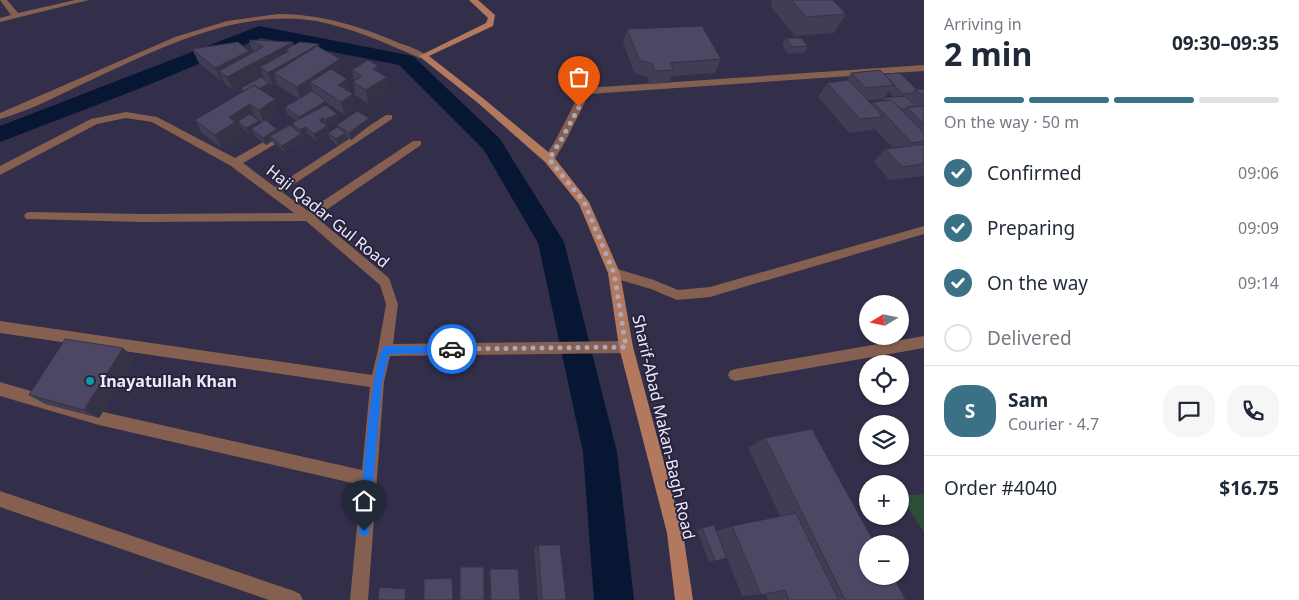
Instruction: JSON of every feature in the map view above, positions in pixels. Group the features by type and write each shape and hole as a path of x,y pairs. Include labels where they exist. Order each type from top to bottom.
{"street":[{"path":"2,0 17,17"},
{"path":"0,20 85,0"},
{"path":"0,116 174,40 231,24 278,16 316,20 372,35 424,56 490,24 492,17 473,0"},
{"name":"Sharif-Abad Makan-Bagh Road","path":"424,56 481,101 549,159 584,202 614,273 626,347 675,533 684,600"},
{"path":"549,159 560,142 586,91 924,68"},
{"name":"Haji Qadar Gul Road","path":"0,171 94,121 126,115 154,119 235,163 308,217 385,282 392,304 385,350 377,382 359,600"},
{"path":"275,192 389,117"},
{"path":"235,163 299,126"},
{"path":"30,216 143,218 308,217 417,143"},
{"path":"614,273 654,285 677,295 710,292 924,230"},
{"path":"0,327 377,382"},
{"path":"735,375 924,342"},
{"path":"385,350 626,347"},
{"path":"0,389 99,418 368,479"},
{"path":"0,499 294,600"}],"green space":[{"path":"924,494 924,532 909,510 909,495"}],"building":[{"path":"791,0 833,0 846,14 806,17"},
{"path":"702,26 721,59 670,63 674,70 654,71 653,64 639,60 627,29"},
{"path":"786,38 801,38 808,46 792,47"},
{"path":"249,40 293,42 227,77 219,71 263,47"},
{"path":"238,42 249,51 215,68 192,49"},
{"path":"300,42 319,44 268,73 260,67 289,51 286,49"},
{"path":"317,46 340,59 297,87 274,73"},
{"path":"368,60 378,66 373,69 387,77 366,90 353,82 362,76 352,70"},
{"path":"331,69 347,79 338,85 353,94 341,102 310,82"},
{"path":"880,70 895,85 866,88 851,73"},
{"path":"900,73 916,89 913,93 902,94 884,74"},
{"path":"261,77 269,83 259,89 254,85 244,91 241,88"},
{"path":"849,80 883,117 860,119 827,83"},
{"path":"254,85 275,99 259,110 250,104 229,117 235,122 215,135 195,120"},
{"path":"916,89 924,89 924,98"},
{"path":"312,91 326,101 299,117 285,107"},
{"path":"905,96 916,107 901,109 891,100 885,101 883,98"},
{"path":"891,100 924,133 924,141 912,143 873,102"},
{"path":"326,105 337,114 325,120 323,118 319,120 327,126 314,134 305,127 300,130 292,123"},
{"path":"924,106 924,125 907,107"},
{"path":"357,111 369,118 349,133 337,125"},
{"path":"250,114 259,121 246,128 238,121"},
{"path":"265,120 277,129 263,138 251,129"},
{"path":"290,125 301,134 282,146 270,136"},
{"path":"337,127 345,133 336,139 328,133"},
{"path":"924,144 924,164 902,167 885,149"},
{"path":"65,339 123,348 84,410 29,395"},
{"path":"812,429 859,515 859,525 865,525 870,535 859,535 859,585 898,585 906,600 845,600 765,438"},
{"path":"796,513 839,600 789,600 785,590 761,595 732,526"},
{"path":"714,525 727,558 715,561 702,528"},
{"path":"538,545 560,545 566,600 542,600"},
{"path":"460,567 484,567 484,600 460,600"},
{"path":"490,569 518,569 520,600 491,600"},
{"path":"452,578 453,600 424,600 424,579"},
{"path":"379,587 406,589 405,600 378,600"}],"waterway":[{"path":"0,134 134,83 259,32 406,60 492,145 551,242 600,452 614,600"}],"way so far":[{"path":"452,349 626,347 614,273 584,202 549,159 579,107"}],"place":[{"name":"Inayatullah Khan","path":"90,381"}],"route":[{"path":"364,531 377,382 385,350 452,349"}]}
